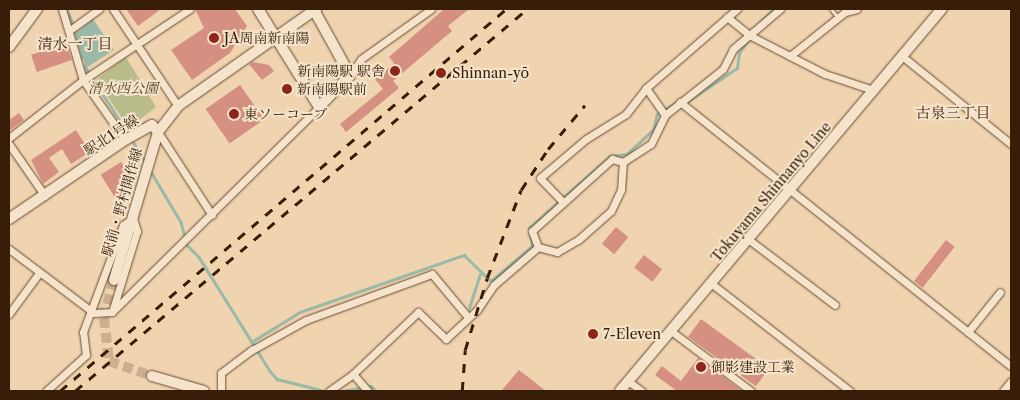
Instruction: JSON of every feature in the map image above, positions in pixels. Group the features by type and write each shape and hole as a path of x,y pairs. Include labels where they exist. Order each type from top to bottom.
{"street":[{"path":"9,47 37,9"},
{"path":"62,9 84,80 126,140"},
{"path":"70,30 99,9"},
{"path":"113,9 140,44 178,106"},
{"path":"9,138 84,80 190,9"},
{"path":"258,9 278,37 284,57 320,107"},
{"path":"9,249 94,313 112,312 320,107 350,75 361,59 430,9"},
{"path":"563,202 540,178 586,139 626,114 646,88 737,9"},
{"path":"538,247 532,231 612,159 623,162 651,144 665,115 723,68 733,49 780,9"},
{"path":"790,56 839,18 857,9"},
{"path":"315,10 350,75"},
{"name":"駅北1号線","path":"9,219 126,140 152,125 158,132 178,106 315,10"},
{"name":"Tokuyama Shinnanyo Line","path":"620,391 712,284 939,10"},
{"path":"727,17 749,35 825,74 873,90"},
{"path":"902,56 1011,144"},
{"path":"646,88 665,115"},
{"path":"680,102 1011,366"},
{"path":"158,132 212,215"},
{"name":"駅前・野村開作線","path":"114,280 158,132"},
{"path":"9,144 45,196"},
{"path":"538,247 558,252 611,211 621,190 623,162"},
{"path":"46,391 86,355 83,332 94,313 123,225 133,218 137,231 112,312"},
{"path":"748,239 835,305"},
{"path":"329,391 354,374 418,312 446,339 467,316 477,310 494,285 538,247"},
{"path":"9,314 39,273"},
{"path":"221,391 220,373 252,350 306,320 432,274 467,316"},
{"path":"712,284 850,391"},
{"path":"968,332 1000,292"},
{"path":"671,331 751,391"},
{"path":"354,374 365,388"},
{"path":"152,376 204,391"},
{"path":"628,380 642,391"},
{"path":"1003,391 1011,381"}],"lane":[{"path":"831,9 839,18"}],"green space":[{"name":"清水西公園","path":"126,57 156,107 129,128 96,80"}],"shaded area":[{"path":"93,19 114,50 86,68 76,33"}],"building":[{"path":"126,9 161,9 138,26"},
{"name":"JA周南新南陽","path":"195,9 235,9 247,26 230,53 192,80 171,50 204,28"},
{"name":"新南陽駅 駅舎","path":"444,9 469,9 448,26 452,31 393,81 399,88 346,132 340,124 383,89 375,79 394,63 389,57"},
{"path":"66,43 72,60 37,72 31,55"},
{"path":"253,62 269,65 274,71 262,80 249,64"},
{"name":"東ソーコープ","path":"240,85 264,119 230,143 206,109"},
{"path":"19,113 24,120 9,131 9,120"},
{"path":"76,130 90,152 71,164 62,149 49,158 59,172 43,184 31,160"},
{"path":"121,162 135,184 114,197 101,175"},
{"path":"616,227 628,237 614,254 602,244"},
{"path":"946,240 955,247 923,288 914,281"},
{"path":"644,255 662,269 652,282 634,268"},
{"path":"701,319 769,368 756,386 688,337"},
{"name":"御影建設工業","path":"698,358 742,391 677,391 655,375 662,366 681,381"},
{"path":"519,370 546,391 501,391"}],"waterway":[{"path":"67,9 72,22"},
{"path":"754,28 774,9"},
{"path":"75,31 83,58"},
{"path":"685,103 737,68 739,53 750,38"},
{"path":"85,66 129,135"},
{"path":"253,341 300,312 464,255 491,281 532,246 529,228 610,156 627,154 653,130 657,114 677,102"},
{"path":"132,140 146,163"},
{"path":"150,170 181,222 187,245 199,257 270,371 277,379 325,391"},
{"path":"469,308 480,275"},
{"path":"342,391 371,386 376,391"}],"tunnel":[{"path":"114,280 104,318 109,361 152,376"}],"railway":[{"path":"60,391 506,9"},
{"path":"75,391 527,9"},
{"path":"462,391 465,350 487,278 521,190 548,149 585,105"}],"place":[{"name":"JA周南新南陽","path":"214,38"},
{"name":"新南陽駅 駅舎","path":"395,71"},
{"name":"Shinnan-yō","path":"441,73"},
{"name":"新南陽駅前","path":"287,89"},
{"name":"東ソーコープ","path":"234,114"},
{"name":"7-Eleven","path":"593,334"},
{"name":"御影建設工業","path":"701,367"}],"district":[{"name":"清水一丁目","path":"75,44"},
{"name":"古泉三丁目","path":"953,113"}]}
